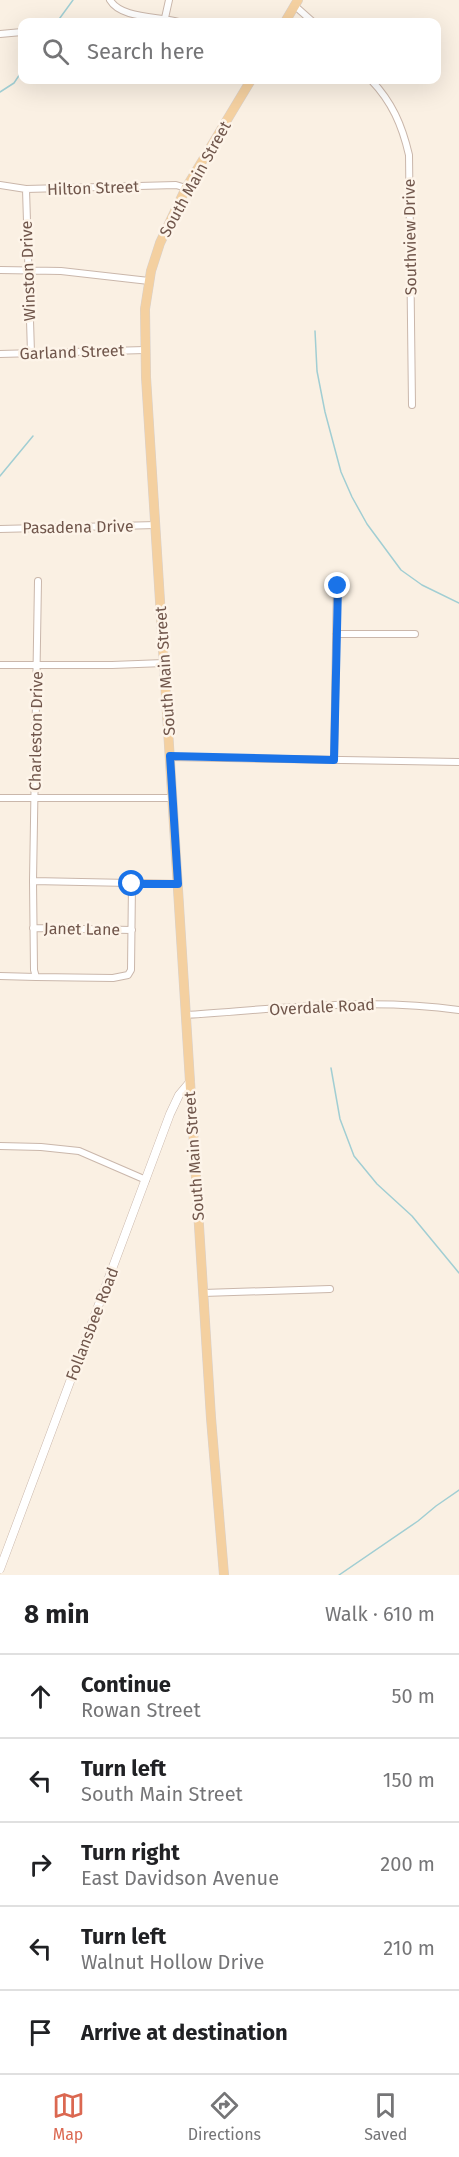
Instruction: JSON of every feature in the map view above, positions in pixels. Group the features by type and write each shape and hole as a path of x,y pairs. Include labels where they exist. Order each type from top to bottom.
{"main road":[{"path":"288,18 297,3"},
{"name":"South Main Street","path":"224,1575 216,1502 145,350 145,319 149,281 159,243 186,188 249,84"}],"street":[{"path":"110,0 116,8 125,12 165,18 170,0"},
{"path":"297,3 310,18"},
{"path":"0,33 18,32"},
{"name":"Southview Drive","path":"375,84 383,92 399,118 409,155 412,405"},
{"name":"Hilton Street","path":"0,185 26,189 176,185 186,188"},
{"name":"Winston Drive","path":"26,189 30,353"},
{"path":"0,270 28,269 149,281"},
{"name":"Garland Street","path":"0,354 145,350"},
{"name":"Pasadena Drive","path":"0,529 156,525"},
{"name":"Charleston Drive","path":"36,977 33,881 38,581"},
{"path":"334,760 338,586"},
{"path":"336,634 416,634"},
{"path":"0,664 164,663"},
{"path":"170,756 459,762"},
{"path":"0,798 172,798"},
{"path":"33,881 178,884"},
{"path":"0,976 124,978 131,970 132,884"},
{"name":"Janet Lane","path":"33,928 132,930"},
{"name":"Overdale Road","path":"186,1015 322,1006 376,1005 430,1006 459,1010"},
{"name":"Follansbee Road","path":"0,1569 175,1102 190,1082"},
{"path":"0,1146 79,1151 107,1161 146,1180"},
{"path":"203,1293 330,1288"}],"waterway":[{"path":"60,18 73,0"},
{"path":"0,92 14,83 18,77"},
{"path":"315,331 317,371 325,412 341,472 352,497 367,524 401,570 422,585 459,603"},
{"path":"0,476 33,436"},
{"path":"331,1068 340,1119 354,1156 377,1184 412,1216 459,1273"},
{"path":"339,1575 459,1490"}],"route":[{"path":"132,884 178,884 170,756 334,760 338,586"}]}
